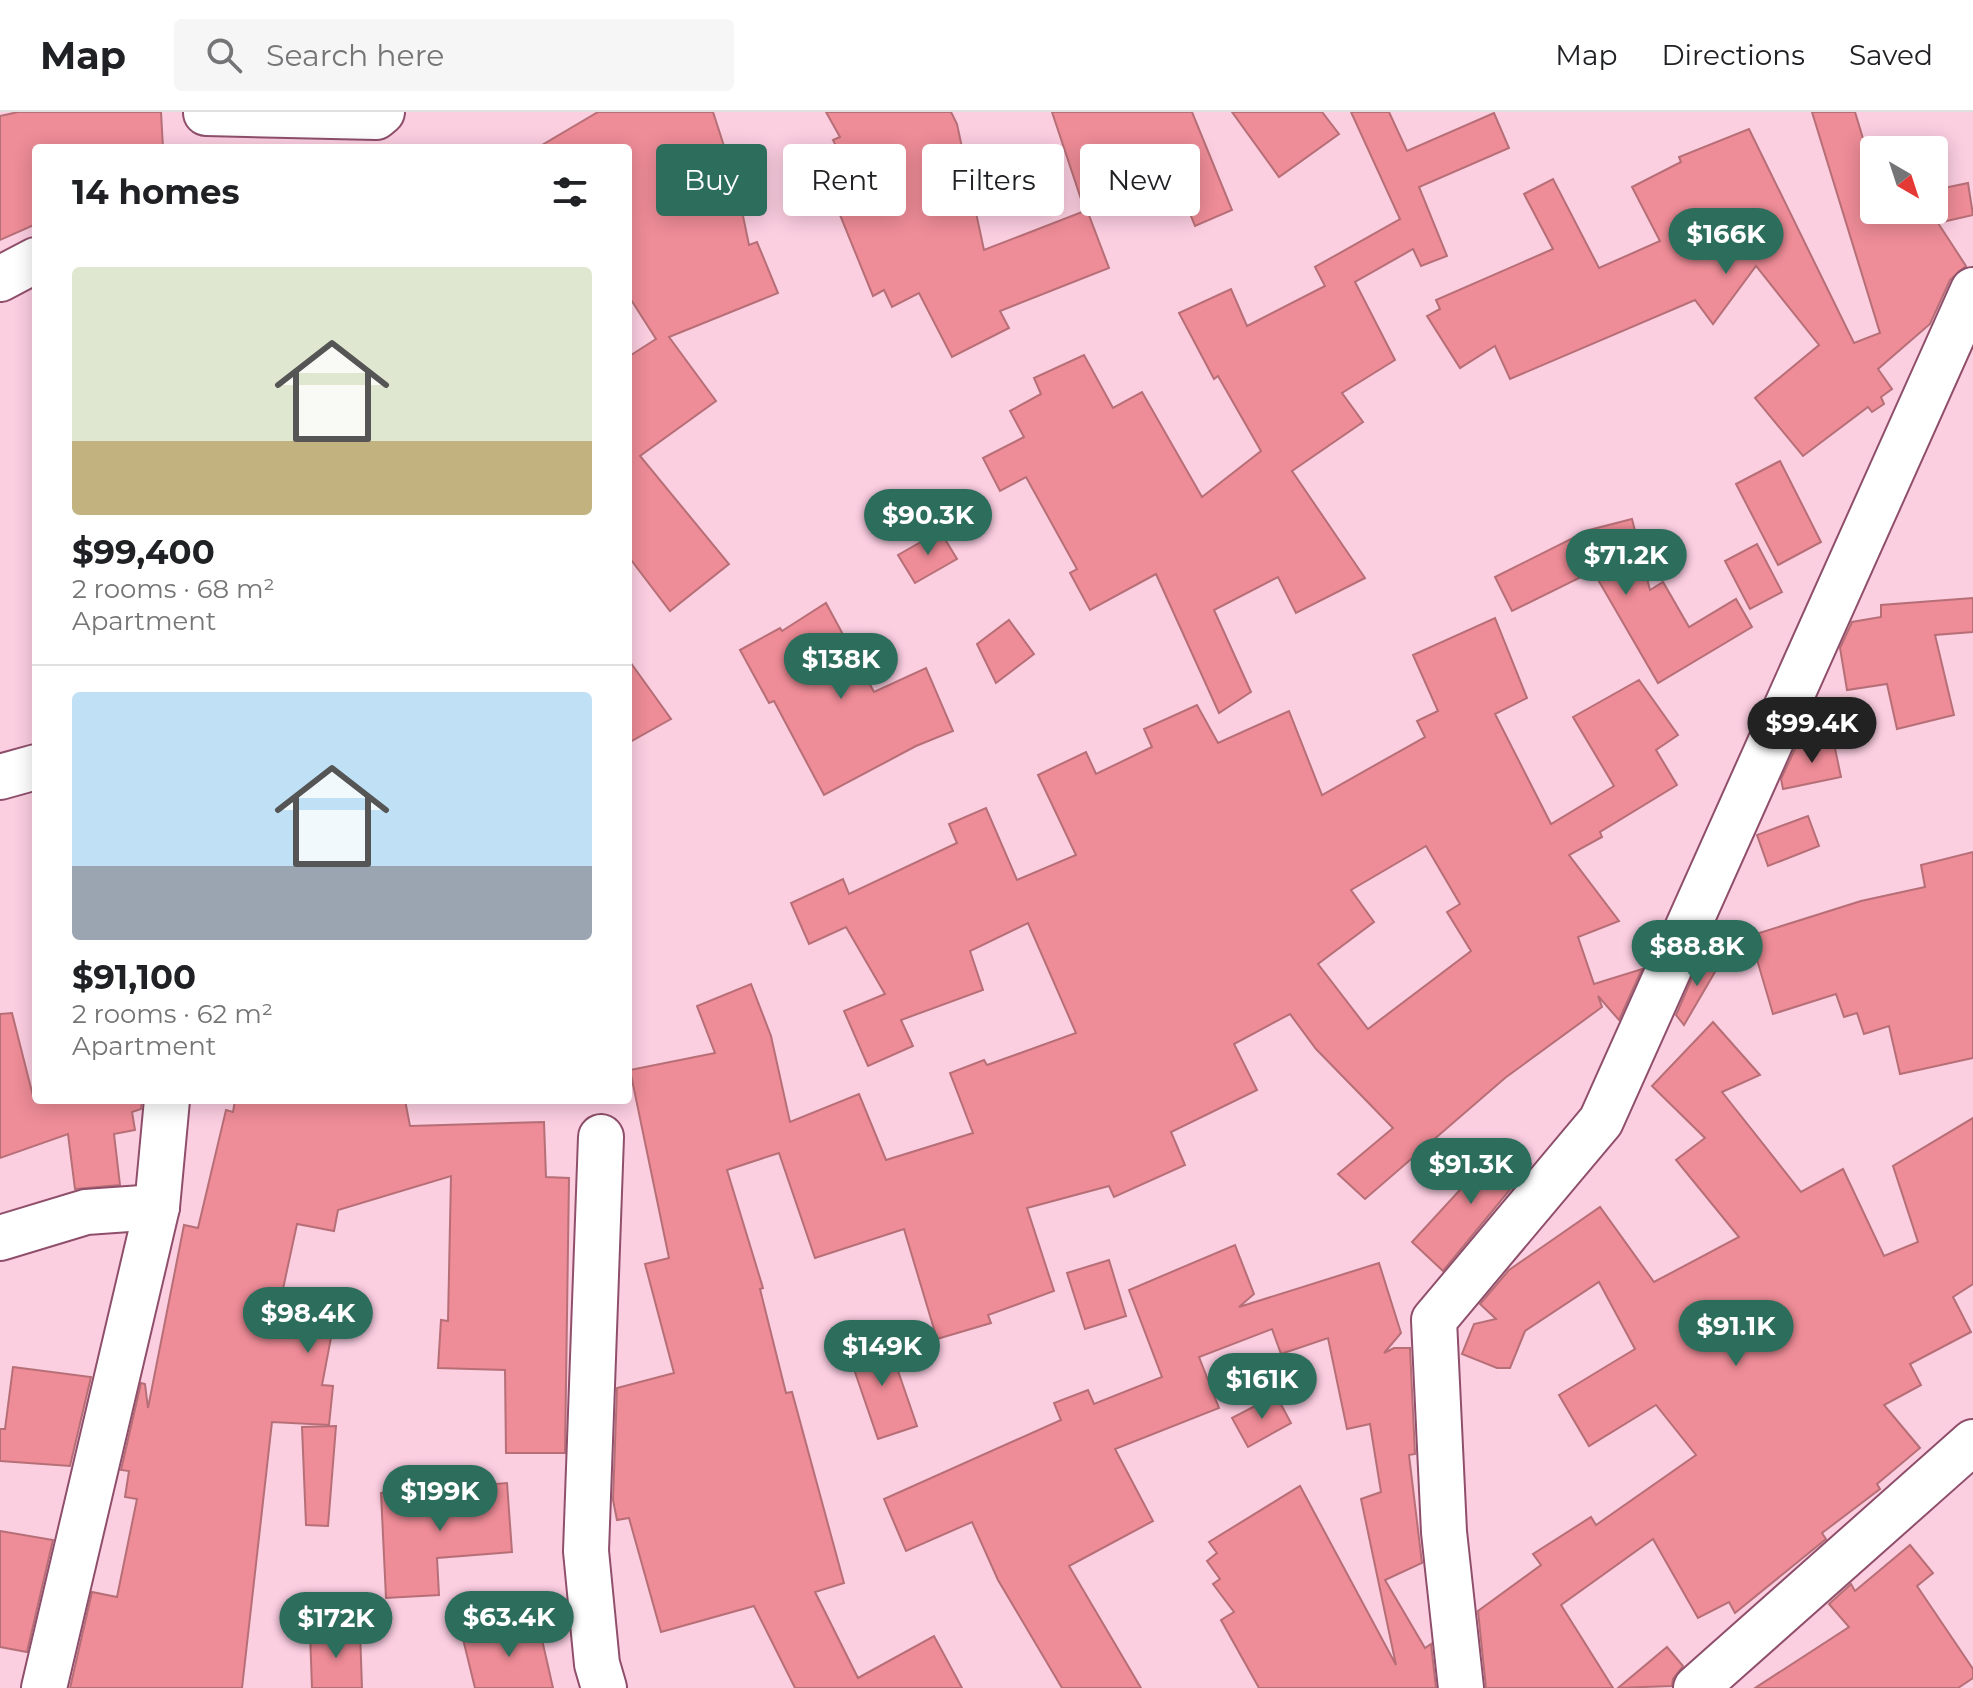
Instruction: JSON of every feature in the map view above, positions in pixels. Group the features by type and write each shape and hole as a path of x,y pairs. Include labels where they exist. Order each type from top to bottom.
{"street":[{"path":"206,124 376,117 382,112"},
{"path":"0,279 32,262"},
{"path":"1461,1688 1444,1532 1434,1320 1601,1121 1973,290"},
{"path":"0,777 32,768"},
{"path":"44,1688 157,1207 167,1104"},
{"path":"601,1137 586,1551 597,1664 604,1688"},
{"path":"0,1238 86,1212 157,1207"},
{"path":"1696,1688 1973,1442"}],"building":[{"path":"18,112 161,112 163,144 32,144 32,226 0,240 0,116"},
{"path":"598,112 713,112 723,144 656,144 656,216 743,216 749,245 757,242 778,293 669,337 716,401 640,456 729,564 670,611 632,561 632,354 656,339 632,301 632,144 544,144"},
{"path":"826,112 951,112 961,144 922,144 922,216 977,216 984,250 1080,213 1080,216 1089,216 1109,268 1000,311 1009,328 952,357 919,293 892,307 884,290 873,296 840,216 906,216 906,144 835,144 833,140 840,137"},
{"path":"1052,112 1192,112 1232,210 1195,226 1191,216 1200,216 1200,144 1080,144 1080,196"},
{"path":"1232,112 1322,112 1339,134 1279,177"},
{"path":"1351,112 1389,112 1407,151 1494,113 1509,148 1419,187 1447,256 1421,266 1413,249 1355,282 1395,360 1342,393 1363,422 1292,471 1365,578 1296,613 1278,577 1214,610 1251,692 1219,713 1156,574 1090,610 1070,573 1077,569 1026,477 1000,491 983,458 1024,437 1010,411 1041,394 1034,378 1084,355 1113,408 1142,392 1202,497 1261,451 1218,376 1214,379 1179,313 1231,289 1247,326 1325,286 1315,267 1400,219"},
{"path":"1812,112 1855,112 1862,136 1860,224 1939,224 1966,266 1950,280 1930,324 1878,369 1892,389 1881,397 1884,404 1872,412 1868,407 1803,456 1755,398 1819,345 1756,266 1713,324 1695,300 1510,379 1495,346 1460,368 1427,316 1440,309 1436,300 1553,249 1524,194 1553,179 1599,268 1660,241 1632,187 1681,162 1679,157 1749,129 1854,343 1880,333"},
{"path":"1968,183 1973,215 1948,221 1948,187"},
{"path":"1780,461 1821,542 1778,565 1736,484"},
{"path":"1632,519 1650,590 1663,582 1689,627 1736,599 1752,627 1658,683 1593,571 1512,611 1495,577 1589,530"},
{"path":"940,531 957,559 915,583 898,555"},
{"path":"1757,544 1782,592 1750,609 1725,561"},
{"path":"1973,598 1973,632 1935,635 1954,715 1897,729 1887,684 1847,690 1840,648 1852,622 1881,617 1881,605"},
{"path":"826,603 874,692 926,668 953,731 916,746 824,795 774,701 769,703 740,650 780,628 782,631"},
{"path":"1495,618 1527,698 1495,714 1551,824 1614,786 1573,717 1639,680 1678,735 1656,750 1677,785 1600,832 1602,837 1569,855 1619,921 1578,937 1594,984 1642,969 1619,1020 1598,996 1602,1007 1505,1078 1365,1199 1338,1174 1393,1128 1316,1049 1290,1014 1234,1044 1257,1090 1171,1132 1185,1165 1114,1197 1109,1186 1027,1208 1054,1291 988,1315 991,1323 937,1339 904,1229 815,1258 779,1153 727,1170 763,1288 760,1289 786,1393 792,1392 844,1583 815,1592 858,1678 934,1636 962,1688 795,1688 754,1606 661,1632 629,1518 617,1520 613,1500 617,1388 674,1373 645,1264 669,1258 632,1070 715,1053 697,1006 751,984 771,1036 790,1122 859,1094 886,1160 973,1133 950,1073 984,1060 987,1065 1076,1033 1028,923 970,951 983,990 901,1020 913,1046 868,1066 844,1011 885,994 846,927 809,944 791,903 843,879 849,894 957,843 949,824 986,808 1017,880 1076,855 1038,775 1086,752 1096,774 1152,747 1144,729 1197,705 1218,743 1289,711 1322,795 1425,737 1417,721 1438,711 1413,655","holes":["1426,846 1460,904 1447,912 1471,951 1368,1029 1318,964 1374,922 1351,890"]},
{"path":"1009,620 1034,654 996,683 977,644"},
{"path":"632,665 671,719 632,741"},
{"path":"1833,739 1841,777 1783,789 1781,779 1796,747"},
{"path":"1808,816 1819,846 1768,866 1757,835"},
{"path":"1973,852 1973,1058 1900,1074 1889,1026 1864,1034 1857,1013 1844,1017 1836,994 1773,1014 1750,936 1861,901 1925,887 1921,865"},
{"path":"1702,955 1719,965 1684,1025 1676,1015"},
{"path":"12,1013 32,1092 32,1104 142,1104 141,1109 132,1112 135,1130 114,1134 120,1185 75,1189 68,1134 0,1158 0,1014"},
{"path":"1713,1022 1760,1075 1722,1092 1801,1192 1843,1169 1884,1256 1918,1242 1893,1166 1973,1118 1973,1284 1953,1297 1971,1332 1910,1364 1921,1385 1884,1405 1920,1448 1877,1484 1880,1489 1822,1533 1826,1539 1735,1613 1729,1602 1698,1618 1653,1539 1561,1605 1613,1688 1486,1688 1478,1611 1541,1565 1533,1554 1591,1517 1596,1525 1696,1455 1656,1405 1589,1446 1559,1395 1635,1349 1599,1282 1525,1331 1510,1368 1497,1368 1462,1354 1474,1324 1496,1319 1480,1304 1509,1270 1600,1207 1654,1282 1739,1237 1676,1160 1705,1138 1652,1086"},
{"path":"234,1104 406,1104 410,1126 544,1122 546,1177 569,1178 565,1453 506,1453 505,1370 438,1368 441,1320 448,1321 451,1176 338,1210 334,1231 297,1224 278,1312 334,1322 322,1385 333,1386 329,1425 272,1422 242,1688 70,1688 92,1592 117,1597 137,1499 125,1497 129,1471 121,1470 141,1383 145,1384 148,1408 184,1225 198,1228 226,1110 233,1112"},
{"path":"1504,1142 1531,1164 1443,1271 1412,1242"},
{"path":"1235,1245 1254,1294 1239,1307 1379,1263 1401,1333 1384,1353 1394,1348 1410,1348 1415,1454 1409,1455 1422,1563 1385,1580 1425,1648 1431,1644 1436,1688 1259,1688 1221,1620 1234,1612 1213,1584 1220,1579 1207,1561 1217,1553 1209,1542 1300,1486 1396,1665 1361,1499 1381,1492 1370,1424 1347,1429 1328,1338 1281,1354 1272,1329 1199,1357 1219,1408 1115,1449 1153,1521 1069,1566 1141,1688 1062,1688 998,1580 972,1522 906,1551 884,1499 1061,1420 1054,1403 1088,1390 1094,1404 1162,1377 1129,1290"},
{"path":"1109,1260 1126,1316 1085,1329 1067,1273"},
{"path":"886,1336 917,1426 878,1439 847,1349"},
{"path":"13,1367 91,1377 70,1466 0,1461 0,1429 5,1429"},
{"path":"1276,1395 1291,1423 1248,1447 1232,1418"},
{"path":"336,1426 328,1526 306,1525 302,1427"},
{"path":"507,1483 512,1552 437,1558 439,1595 386,1598 381,1493"},
{"path":"0,1531 53,1540 27,1652 0,1647"},
{"path":"1910,1545 1933,1573 1917,1586 1973,1669 1973,1678 1958,1688 1755,1688 1849,1627 1829,1604 1851,1584 1855,1591"},
{"path":"538,1622 553,1688 475,1688 463,1639"},
{"path":"360,1631 362,1688 312,1688 310,1633"},
{"path":"1667,1647 1683,1666 1673,1679 1672,1686 1618,1688"}]}
